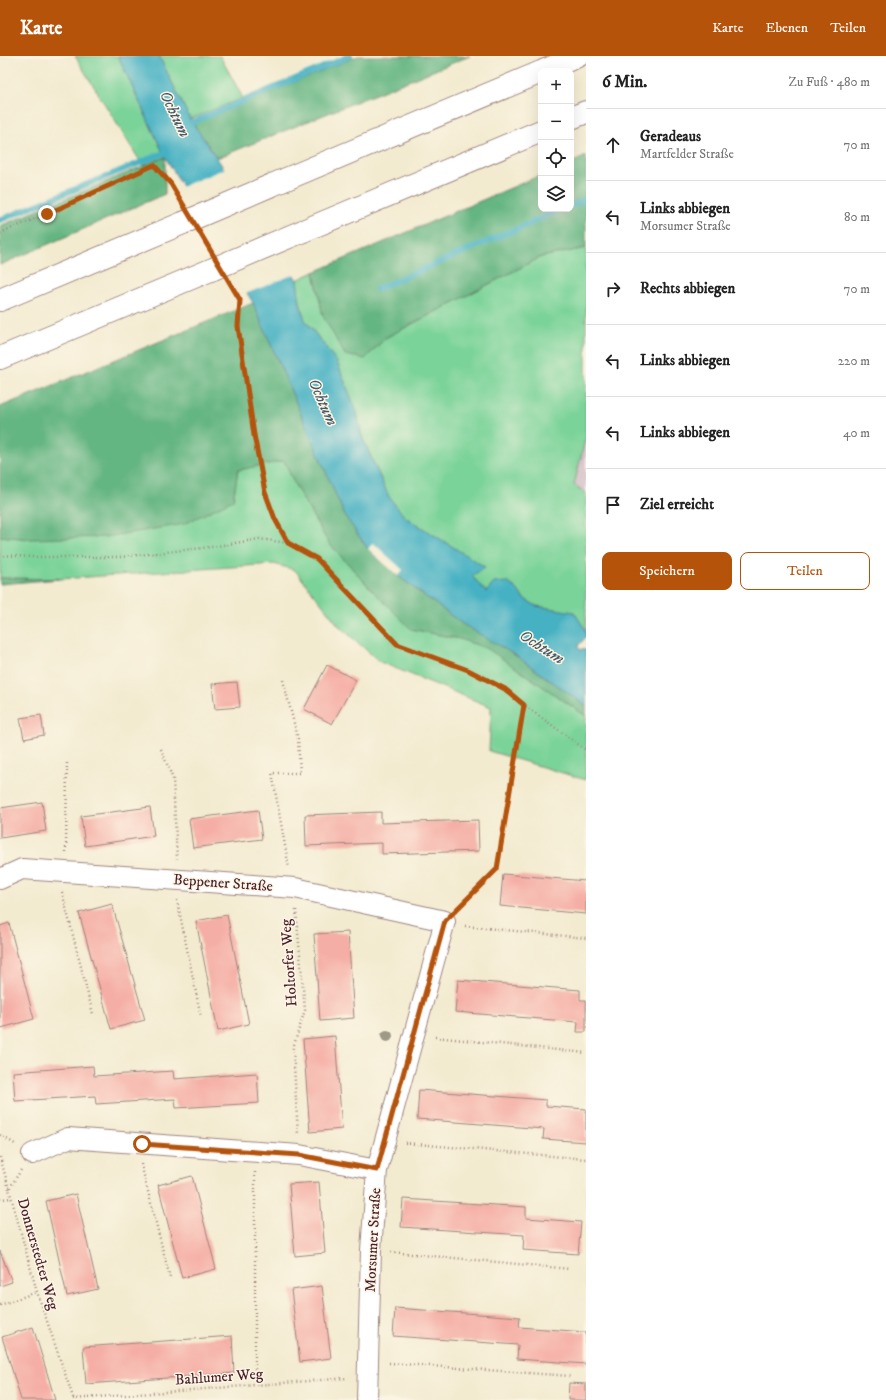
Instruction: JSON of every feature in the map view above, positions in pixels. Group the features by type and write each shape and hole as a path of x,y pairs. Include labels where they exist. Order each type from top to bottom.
{"highway":[{"path":"549,68 578,56"},
{"path":"0,300 188,219 538,73"},
{"path":"574,117 586,112"},
{"path":"0,358 538,131"}],"street":[{"name":"Beppener Straße","path":"0,879 22,868 295,888 445,921"},
{"name":"Morsumer Straße","path":"367,1400 371,1250 377,1170 445,921"},
{"path":"32,1154 68,1138 299,1155 377,1170"}],"path":[{"path":"0,233 47,214 154,165 171,184 188,219 217,267 240,300 238,326 254,435 265,492 275,519 288,543"},
{"path":"0,555 32,557 121,557 211,547 259,539 288,543 317,559 397,644 468,670 505,689 524,705 586,750"},
{"name":"Holtorfer Weg","path":"284,680 298,739 300,773 272,773 290,872 295,888 305,1010 293,1048 299,1155"},
{"path":"445,921 497,869 524,705"},
{"path":"161,749 172,779 179,880 176,896 201,1017"},
{"path":"67,761 66,852 60,871 61,888 94,1014"},
{"path":"445,921 472,927 586,938"},
{"path":"415,1031 435,1037 586,1053"},
{"path":"0,1135 32,1154"},
{"path":"385,1141 586,1159"},
{"path":"142,1144 140,1164 170,1278"},
{"path":"255,1152 255,1385"},
{"name":"Donnerstedter Weg","path":"32,1154 8,1189 37,1292 74,1399"},
{"path":"0,1157 8,1189"},
{"path":"0,1199 11,1198"},
{"path":"371,1250 570,1269"},
{"path":"0,1305 37,1292"},
{"name":"Bahlumer Weg","path":"74,1399 255,1385 367,1369 570,1376"}],"shaded area":[{"path":"586,436 586,493 574,485"}],"green space":[{"path":"75,56 118,56 165,157 143,166"},
{"path":"159,56 220,56 243,98 190,119"},
{"path":"358,56 470,56 217,158 193,124"},
{"path":"586,156 586,248 541,257 385,338 365,359 345,355 323,316 314,272 538,176 538,212 574,212 574,162"},
{"path":"165,157 165,194 0,265 0,226"},
{"path":"586,248 586,436 574,485 586,493 586,635 585,629 554,609 536,606 523,598 517,589 486,592 472,576 484,567 405,517 389,497 362,437 357,413 337,362 305,320 300,303 297,280 314,272 323,316 365,359 385,338 541,257"},
{"path":"253,303 345,516 368,549 398,576 461,623 515,655 586,706 586,716 488,649 460,639 411,629 373,591 328,542 296,487 284,461 238,470 233,500 184,524 106,537 29,539 0,536 0,407"},
{"path":"284,460 296,487 328,542 373,591 411,629 460,639 489,649 586,716 586,780 489,751 491,707 380,662 339,626 295,570 274,564 60,579 0,578 0,536 29,539 233,500 238,470"},
{"path":"0,578 60,579 0,584"}],"water":[{"name":"Ochtum","path":"118,56 159,56 190,119 297,280 300,303 305,320 337,362 357,413 362,437 389,497 405,517 485,567 472,576 486,592 494,583 507,582 517,589 523,598 536,606 574,612 585,629 586,637 578,646 579,649 586,650 586,706 515,655 461,623 398,576 368,549 345,516 253,303 165,157"}],"pier":[{"path":"226,168 295,274 245,294 181,187"},
{"path":"373,543 403,570 398,576 368,549"}],"building":[{"path":"327,665 356,680 332,724 304,709"},
{"path":"237,682 240,707 215,709 212,684"},
{"path":"41,715 44,735 24,739 20,718"},
{"path":"42,802 46,831 0,838 0,808"},
{"path":"150,807 154,836 85,846 81,816"},
{"path":"258,810 262,839 193,848 189,819"},
{"path":"381,812 381,823 478,820 479,851 382,854 382,843 306,846 305,815"},
{"path":"503,874 586,881 586,914 500,906"},
{"path":"112,904 145,1020 111,1029 79,913"},
{"path":"227,915 249,1024 218,1031 196,921"},
{"path":"9,923 34,1019 1,1028 0,926"},
{"path":"348,932 354,1018 320,1021 314,934"},
{"path":"458,980 580,990 580,1000 586,1000 586,1032 577,1032 578,1022 455,1012"},
{"path":"335,1036 342,1129 310,1132 303,1039"},
{"path":"93,1066 94,1076 173,1071 174,1079 257,1073 259,1103 176,1108 175,1099 96,1104 95,1096 15,1101 13,1072"},
{"path":"419,1090 546,1100 546,1106 586,1109 586,1142 543,1139 544,1129 417,1119"},
{"path":"192,1176 216,1269 182,1278 158,1185"},
{"path":"319,1182 325,1253 295,1256 289,1184"},
{"path":"76,1194 98,1289 67,1296 46,1201"},
{"path":"403,1199 526,1207 526,1218 581,1222 578,1254 523,1250 524,1235 401,1227"},
{"path":"0,1251 12,1282 0,1286"},
{"path":"322,1286 331,1358 300,1362 291,1290"},
{"path":"395,1308 520,1317 519,1327 586,1332 586,1364 517,1359 518,1345 393,1336"},
{"path":"33,1327 55,1400 21,1400 2,1337"},
{"path":"232,1336 234,1373 86,1384 83,1347"},
{"path":"569,1383 586,1384 586,1400 568,1400"}],"waterway":[{"name":"Ochtum","path":"186,125 350,56"},
{"path":"0,220 171,150"},
{"path":"574,205 586,199"},
{"path":"377,289 556,212"}],"route":[{"path":"47,214 154,165 171,184 240,300 238,326 254,435 265,492 275,519 288,543 317,559 397,644 468,670 505,689 524,705 497,869 445,921 377,1170 299,1155 142,1144"}]}
